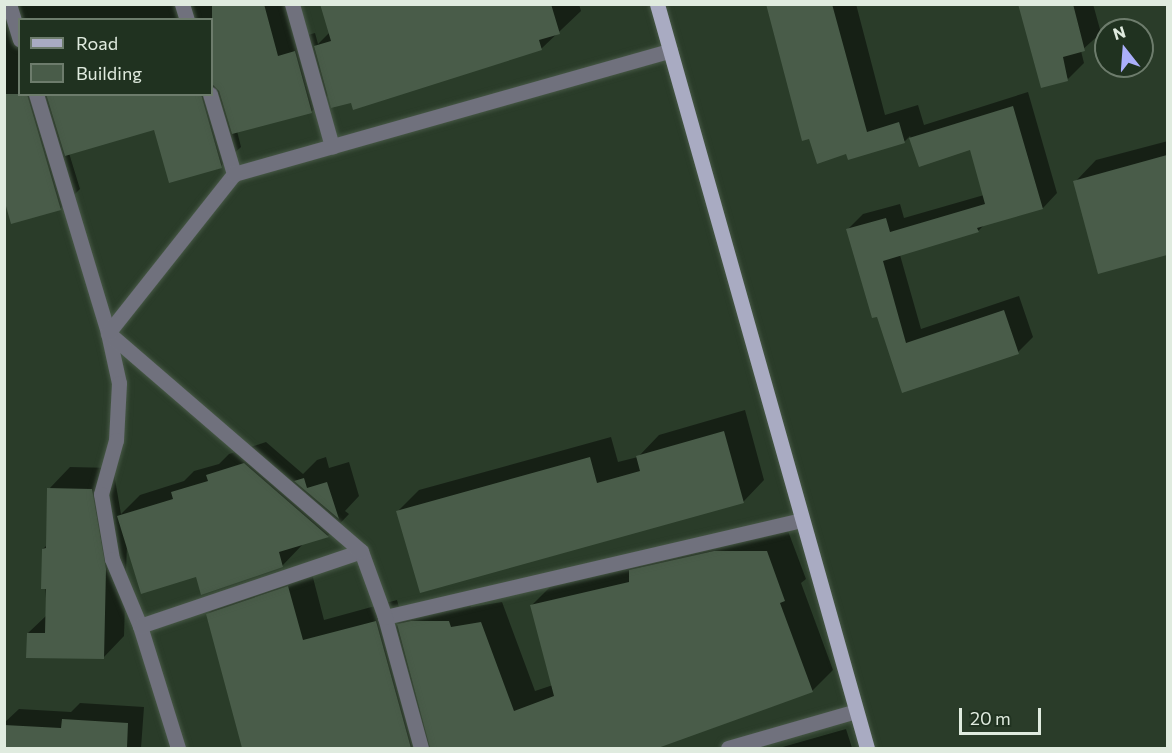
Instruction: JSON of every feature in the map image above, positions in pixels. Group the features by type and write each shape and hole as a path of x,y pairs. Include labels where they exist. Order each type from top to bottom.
{"main road":[{"path":"657,4 867,748"}],"street":[{"path":"9,4 18,33"},
{"path":"292,4 332,146"},
{"path":"108,333 234,174 670,51"},
{"path":"37,96 108,333 119,383 116,440 101,494 112,560 140,626 177,748"},
{"path":"211,96 234,174"},
{"path":"108,333 362,551 385,617 421,748"},
{"path":"385,617 802,520"},
{"path":"140,626 362,551"},
{"path":"728,748 856,711"}],"building":[{"path":"212,4 264,4 278,56 295,51 312,113 232,134 219,91 213,85"},
{"path":"320,4 551,4 560,34 539,40 542,50 353,110 351,103 331,108 314,46 331,41"},
{"path":"766,4 832,4 867,132 899,122 905,143 848,160 846,154 817,164 809,139 802,141"},
{"path":"1018,4 1073,4 1085,51 1063,57 1068,81 1041,88"},
{"path":"4,94 18,94 18,96 28,96 61,210 11,224 4,199"},
{"path":"47,96 202,96 222,168 169,183 154,130 65,156"},
{"path":"1013,106 1043,209 977,228 979,232 883,261 906,343 1004,310 1019,354 902,393 877,317 872,318 846,229 886,218 890,232 985,204 970,150 919,167 909,138"},
{"path":"1167,155 1167,255 1098,274 1073,181"},
{"path":"724,431 744,503 420,593 396,511 590,457 597,483 640,471 636,456"},
{"path":"244,463 329,537 279,552 283,567 201,595 196,577 141,594 117,516 173,499 171,492 208,481 206,475"},
{"path":"304,478 307,488 327,482 339,519 294,481"},
{"path":"47,488 92,489 106,569 104,659 26,658 27,633 45,633 46,589 41,589 42,549 46,548"},
{"path":"714,551 767,551 785,601 780,603 813,692 658,748 430,748 397,624 411,621 449,621 451,627 481,622 514,711 554,696 530,605 629,582 629,570"},
{"path":"288,586 303,640 376,621 411,748 242,748 206,614"},
{"path":"62,719 128,723 127,748 4,748 4,725 61,728"}]}
